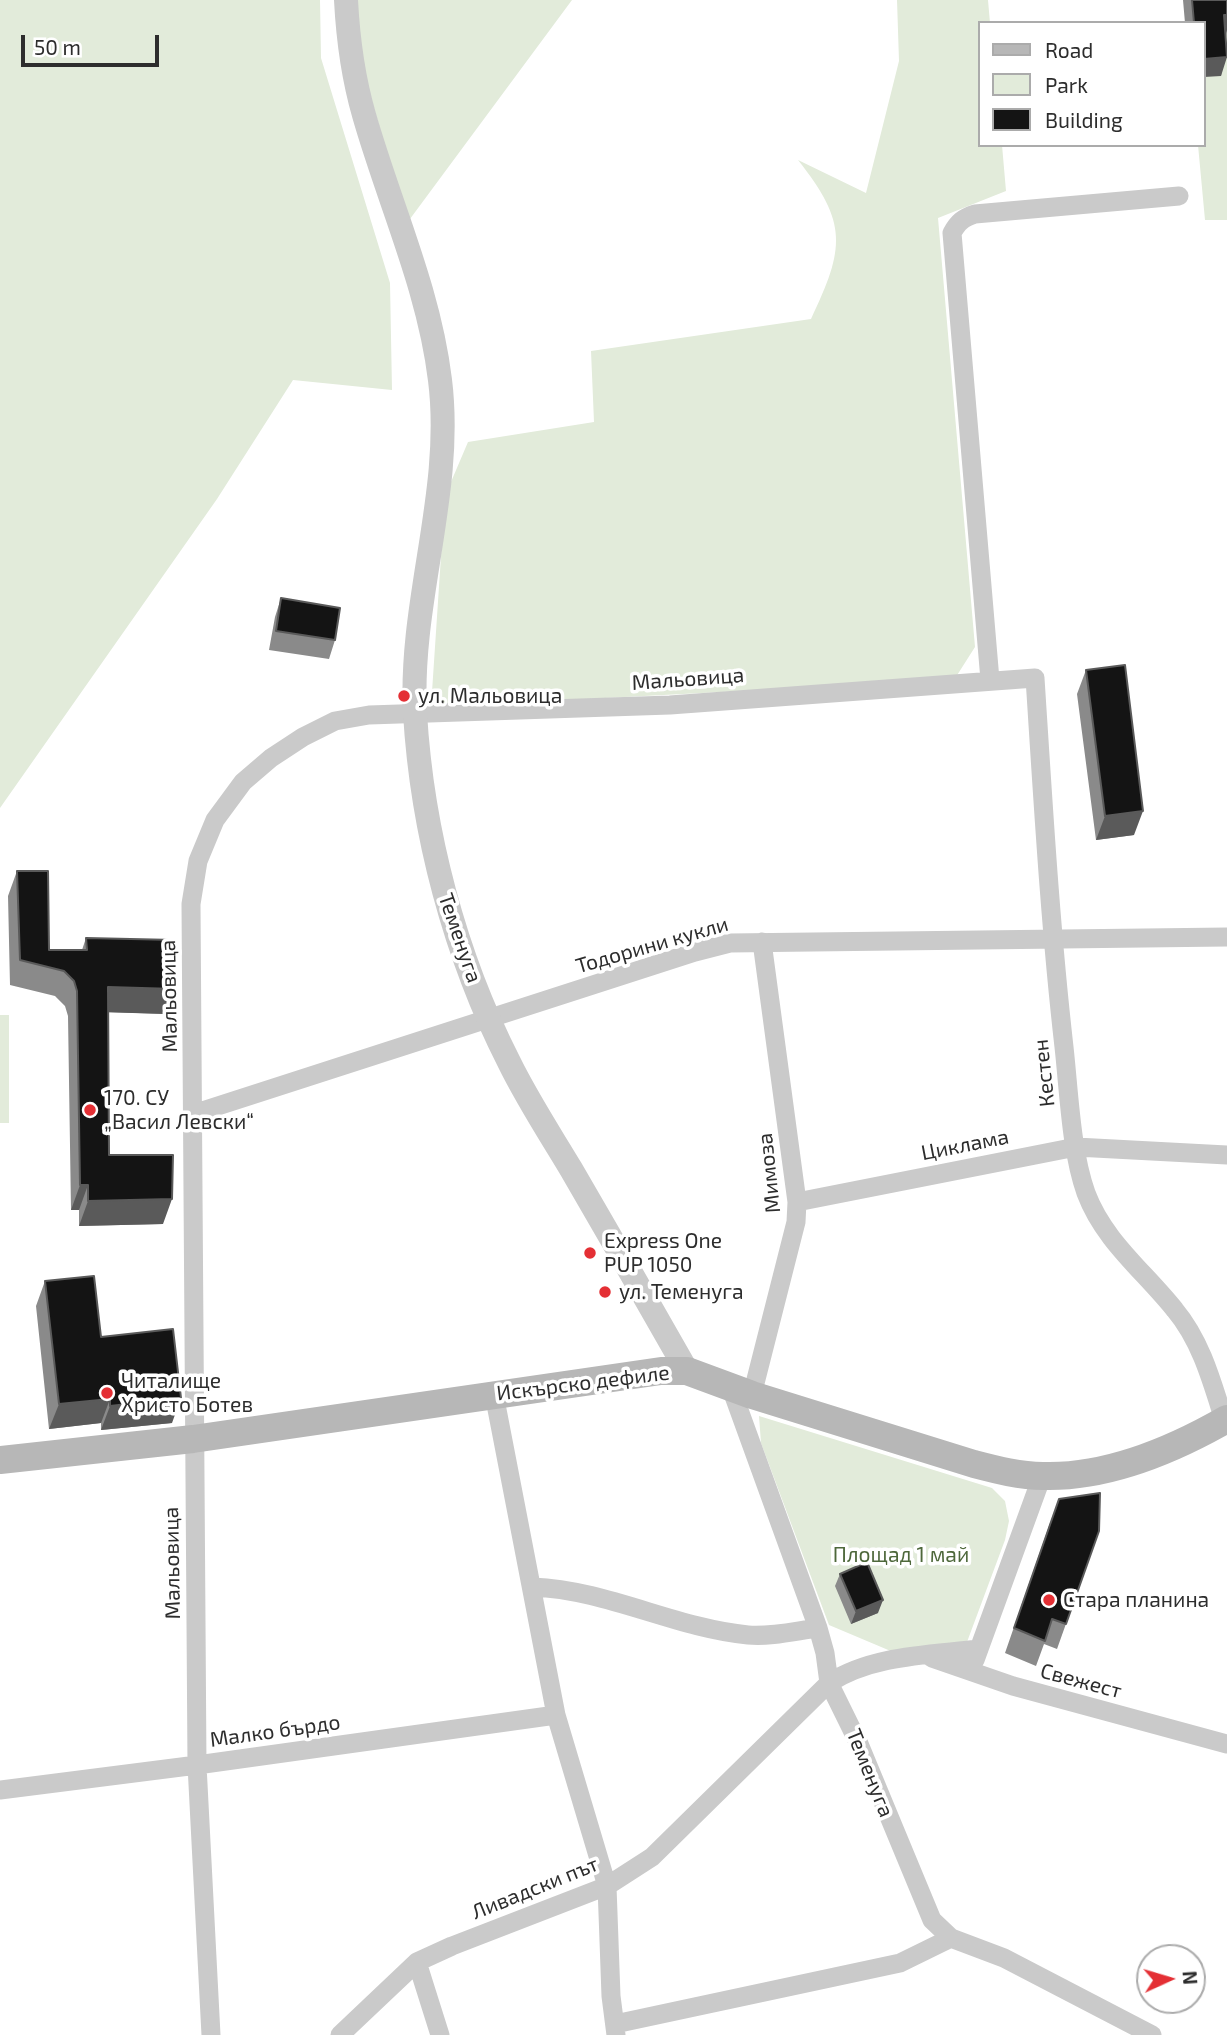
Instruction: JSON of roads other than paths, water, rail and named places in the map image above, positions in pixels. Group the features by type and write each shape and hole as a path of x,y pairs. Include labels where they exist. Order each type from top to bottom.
{"main road":[{"name":"Искърско дефиле","path":"0,1460 193,1439 635,1374 687,1371 742,1392 974,1464 1042,1476 1081,1474 1126,1463 1226,1420"}],"street":[{"name":"Теменуга","path":"346,0 349,47 364,113 422,293 436,346 443,401 443,454 415,659 415,714 426,803 442,883 467,960 509,1064 687,1371"},
{"path":"990,680 952,233 964,217 975,214 1178,196"},
{"name":"Мальовица","path":"211,2035 197,1765 191,904 198,861 215,820 243,782 271,758 303,737 335,721 369,715 670,705 1035,678"},
{"name":"Кестен","path":"1035,678 1052,938 1076,1147 1085,1191 1097,1218 1112,1240 1177,1311 1196,1342 1226,1420"},
{"name":"Тодорини кукли","path":"193,1114 730,943 1227,937"},
{"name":"Мимоза","path":"742,1392 796,1222 797,1202 762,942"},
{"name":"Циклама","path":"797,1202 1076,1147 1227,1155"},
{"name":"Теменуга","path":"742,1392 818,1628 829,1683 859,1744 932,1920 951,1938 1004,1958 1152,2035"},
{"path":"495,1394 556,1715 607,1886 611,1996 615,2029 900,1963 951,1938"},
{"path":"971,1671 1042,1476"},
{"path":"533,1587 560,1588 585,1593 750,1635 818,1628"},
{"name":"Ливадски път","path":"340,2035 417,1962 607,1886 652,1857 829,1683 847,1672 868,1664 979,1650"},
{"name":"Свежест","path":"924,1656 1013,1686 1227,1744"},
{"name":"Малко бърдо","path":"0,1790 556,1715"},
{"path":"417,1962 440,2035"}],"place":[{"name":"ул. Мальовица","path":"404,696"},
{"name":"170. СУ „Васил Левски“","path":"90,1110"},
{"name":"Express One PUP 1050","path":"590,1253"},
{"name":"ул. Теменуга","path":"605,1292"},
{"name":"Читалище Христо Ботев","path":"107,1393"},
{"name":"Стара планина","path":"1049,1600"}],"park label":[{"name":"Площад 1 май","path":"901,1555"}]}
